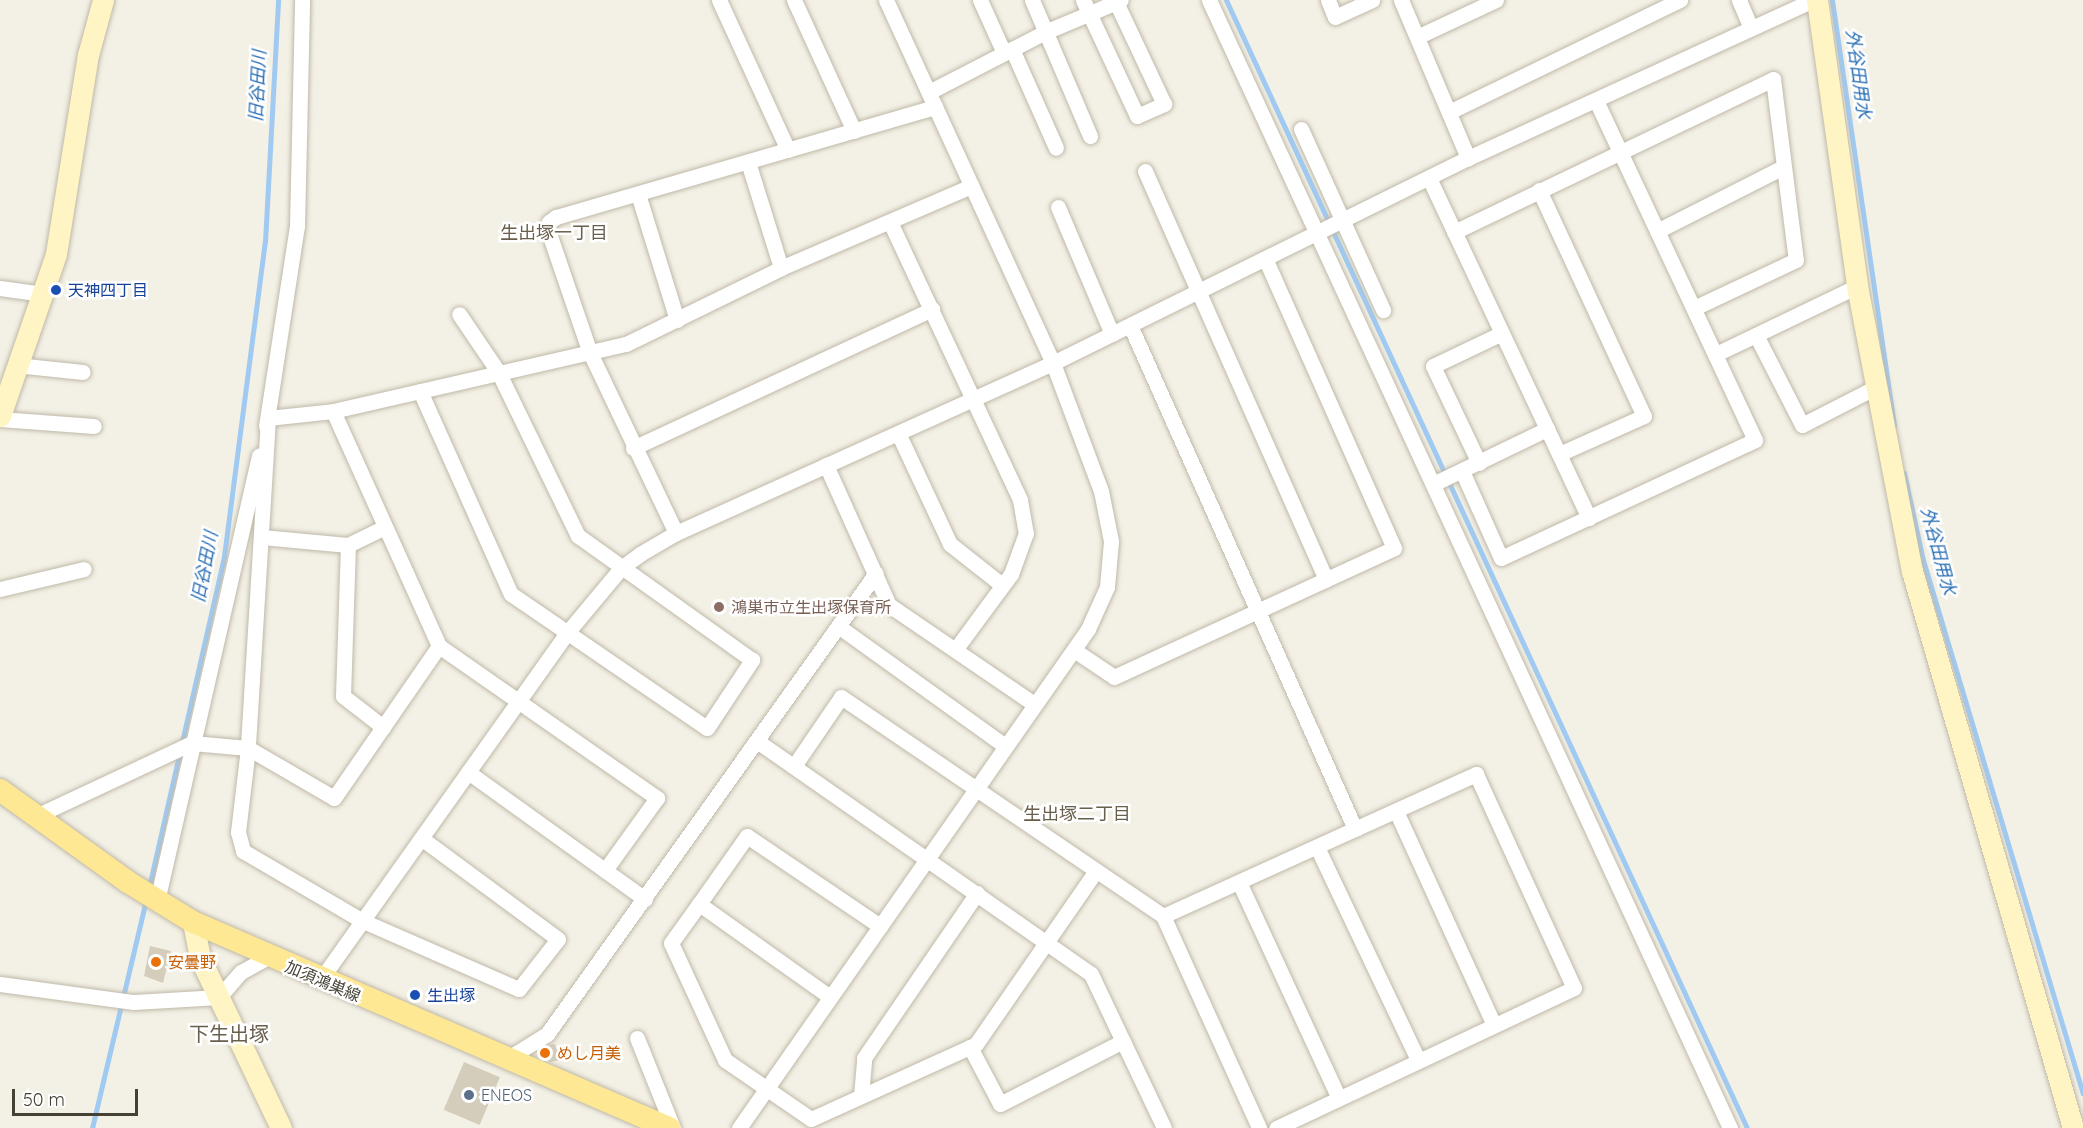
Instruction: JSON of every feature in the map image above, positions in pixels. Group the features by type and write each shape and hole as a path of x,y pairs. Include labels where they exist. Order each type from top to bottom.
{"main road":[{"name":"加須鴻巣線","path":"0,790 157,901 193,922 268,957 671,1128"}],"street":[{"path":"94,426 0,417 16,365 44,294 67,203 88,55 103,0"},
{"path":"157,901 268,418 297,226 302,0"},
{"path":"719,0 788,150"},
{"path":"794,0 854,131"},
{"path":"739,1128 1074,650 1088,629 1107,587 1111,541 1101,491 1053,363 886,0"},
{"path":"980,0 1056,148"},
{"path":"1032,0 1090,136"},
{"path":"929,92 1045,32 1090,16 1118,1 1164,104 1137,116 1090,16 1083,0"},
{"path":"1209,0 1730,1128"},
{"path":"1328,0 1335,17 1372,0"},
{"path":"1401,0 1419,36 1468,158"},
{"path":"1419,36 1495,0"},
{"path":"1449,112 1680,0"},
{"path":"1738,0 1751,28"},
{"path":"321,979 517,701 566,634 621,568 676,533 1053,363 1468,158 1815,0 1857,286 1911,571 2073,1128"},
{"path":"1454,232 1773,80 1796,260 1694,308"},
{"path":"1462,471 1501,558 1755,440 1596,101"},
{"path":"676,533 633,448 590,353 548,231 549,222 935,106"},
{"path":"1301,129 1383,310"},
{"path":"748,162 781,268"},
{"path":"1657,231 1783,167"},
{"path":"1144,171 1195,292 1326,580"},
{"path":"1429,178 1589,518"},
{"path":"268,418 333,411 626,344 781,268 971,186"},
{"path":"1539,190 1644,416 1559,454"},
{"path":"638,194 676,320"},
{"path":"1058,207 1112,334"},
{"path":"890,222 975,398 1020,500 1026,533 1002,585 955,650"},
{"path":"1074,650 1114,677 1394,548 1265,258"},
{"path":"1716,354 1857,286"},
{"path":"0,288 44,294"},
{"path":"633,448 932,309"},
{"path":"420,391 511,594 566,634 707,728 752,660 578,536 499,372 459,314"},
{"path":"1130,325 1355,829"},
{"path":"1479,463 1433,366 1502,333"},
{"path":"1756,334 1802,425 1876,387"},
{"path":"16,365 83,372"},
{"path":"333,411 439,646 657,798 605,870"},
{"path":"268,418 248,748 238,832 243,851 363,921 519,989 558,939 421,838"},
{"path":"1433,484 1547,429"},
{"path":"898,433 950,544 1002,585"},
{"path":"826,465 889,605 1034,704"},
{"path":"261,537 348,546 385,527"},
{"path":"348,546 343,696 383,727"},
{"path":"0,589 84,569"},
{"path":"507,1059 547,1034 876,573"},
{"path":"838,626 1005,746"},
{"path":"36,816 192,743 248,748 334,798 439,646"},
{"path":"794,766 841,697 1163,916 1259,1128"},
{"path":"757,741 927,857 1091,974 1164,1128"},
{"path":"468,772 645,899"},
{"path":"1163,916 1476,774 1575,988 1276,1128"},
{"path":"1396,811 1494,1025"},
{"path":"880,926 747,836 671,943 725,1060 811,1119 976,1044 1096,871"},
{"path":"1317,847 1418,1060"},
{"path":"1239,882 1339,1098"},
{"path":"861,1096 864,1058 977,892"},
{"path":"699,904 830,997"},
{"path":"193,922 200,958 281,1128"},
{"path":"0,984 134,1002 219,997 241,972 268,957"},
{"path":"637,1038 671,1128"},
{"path":"970,1047 1000,1104 1123,1041"}],"building":[{"path":"150,946 171,951 163,983 144,976"},
{"path":"555,1044 560,1060 551,1062 536,1056 547,1045"},
{"path":"464,1062 500,1077 480,1125 444,1110"}],"waterway":[{"name":"旧谷田川","path":"149,887 224,556 265,242 278,0"},
{"path":"1226,0 1747,1128"},
{"name":"外谷田用水","path":"1832,0 1894,426"},
{"name":"外谷田用水","path":"1904,473 1923,560 2083,1094"},
{"name":"旧谷田川","path":"92,1128 146,899"}],"place":[{"name":"天神四丁目","path":"56,290"},
{"name":"鴻巣市立生出塚保育所","path":"719,607"},
{"name":"安曇野","path":"156,962"},
{"name":"生出塚","path":"415,995"},
{"name":"めし月美","path":"545,1053"},
{"name":"ENEOS","path":"469,1095"}],"district":[{"name":"生出塚一丁目","path":"554,233"},
{"name":"生出塚二丁目","path":"1077,814"},
{"name":"下生出塚","path":"229,1033"}]}
